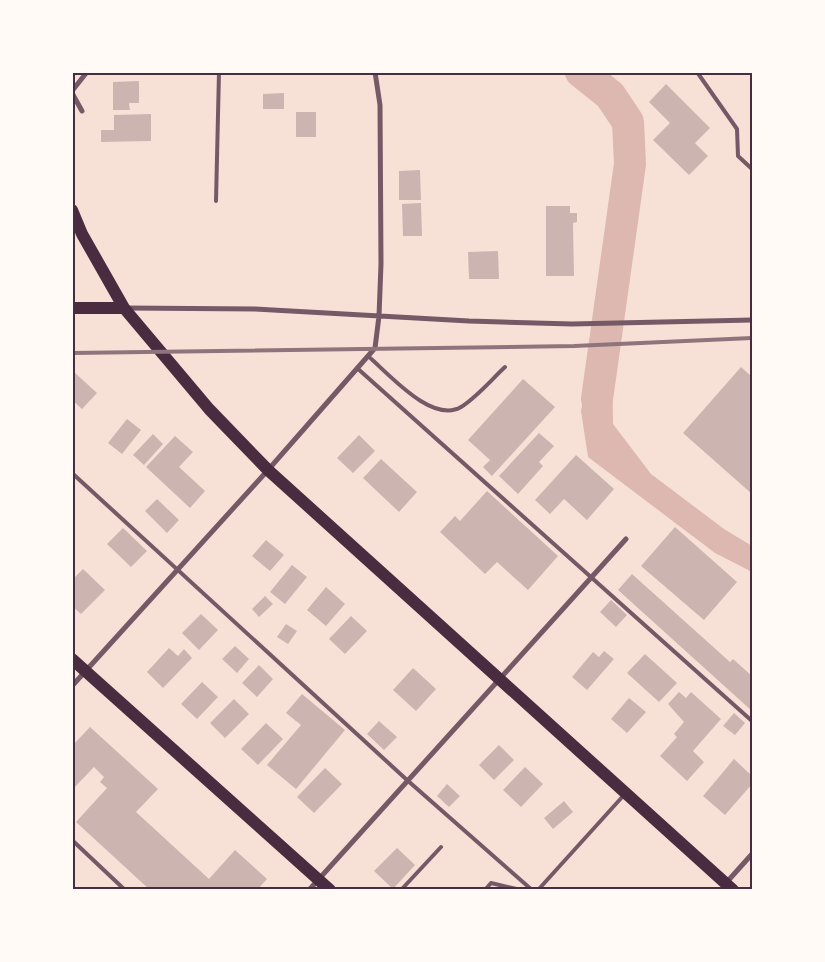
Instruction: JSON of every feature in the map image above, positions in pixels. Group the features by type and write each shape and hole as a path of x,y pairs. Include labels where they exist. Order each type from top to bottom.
{"main road":[{"path":"72,210 82,234 124,308 209,409 268,470 729,886"},
{"path":"72,308 124,308"},
{"path":"72,659 330,890"}],"street":[{"path":"82,112 72,92 87,72"},
{"path":"72,686 268,470 375,348 379,316 381,264 380,105 375,72"},
{"path":"124,308 255,309 572,324 752,320"},
{"path":"309,890 498,678 626,539"},
{"path":"729,886 752,854"}],"lane":[{"path":"216,201 219,72"},
{"path":"697,72 737,129 738,156 752,169"},
{"path":"368,356 426,406 445,412 461,407 505,367"},
{"path":"357,368 752,721"},
{"path":"72,473 407,780 532,890"},
{"path":"538,890 626,793"},
{"path":"72,840 125,890"},
{"path":"401,890 441,847"},
{"path":"485,890 491,883 521,890"}],"shaded area":[{"path":"591,355 612,357 613,424 651,474 724,529 752,546 752,572 715,553 588,457 581,411"}],"building":[{"path":"139,81 139,103 129,103 130,110 113,110 113,82"},
{"path":"666,84 710,128 695,143 708,156 689,175 653,140 670,123 649,102"},
{"path":"284,93 284,109 263,109 263,94"},
{"path":"296,112 316,112 316,137 296,137"},
{"path":"151,114 151,141 101,142 101,130 114,130 114,115"},
{"path":"420,170 421,200 399,200 399,171"},
{"path":"421,203 422,236 403,236 402,204"},
{"path":"546,206 570,206 570,213 577,213 577,222 573,223 574,276 546,276"},
{"path":"498,251 499,279 469,279 468,252"},
{"path":"741,367 752,377 752,494 683,433"},
{"path":"74,372 97,393 82,409 72,400"},
{"path":"523,379 555,407 492,476 483,467 490,460 468,440"},
{"path":"127,419 141,430 122,454 108,443"},
{"path":"539,433 554,446 539,462 543,466 518,494 499,476"},
{"path":"153,434 163,444 144,465 133,455"},
{"path":"359,435 375,451 353,473 337,458"},
{"path":"175,436 193,452 179,467 205,491 190,508 146,467"},
{"path":"576,455 614,489 587,520 564,499 550,514 535,500"},
{"path":"381,459 417,492 399,512 363,478"},
{"path":"487,491 558,556 528,590 497,562 485,574 440,532 455,516 460,521"},
{"path":"157,499 179,520 167,533 145,511"},
{"path":"675,527 737,582 704,620 641,566"},
{"path":"123,528 147,551 131,567 107,544"},
{"path":"266,540 284,555 270,571 252,556"},
{"path":"292,565 307,577 285,604 270,592"},
{"path":"83,569 105,590 81,614 72,606 72,580"},
{"path":"632,574 730,662 733,659 752,676 752,711 618,590"},
{"path":"326,587 345,604 326,626 307,610"},
{"path":"265,596 273,604 259,617 252,609"},
{"path":"611,600 627,615 616,627 600,612"},
{"path":"201,614 218,630 199,650 182,633"},
{"path":"351,616 367,631 345,654 329,639"},
{"path":"286,624 297,631 288,644 277,637"},
{"path":"235,646 249,659 237,673 222,659"},
{"path":"169,648 178,656 184,649 192,658 163,688 147,672"},
{"path":"604,651 614,659 587,690 572,677 593,652 599,657"},
{"path":"645,654 677,683 659,702 627,673"},
{"path":"259,665 273,679 257,697 242,683"},
{"path":"413,668 436,689 416,711 393,690"},
{"path":"202,682 218,697 197,719 181,704"},
{"path":"679,692 686,698 691,692 721,719 693,751 704,762 687,781 660,756 677,737 674,734 684,722 668,704"},
{"path":"302,694 345,730 296,789 267,765 301,725 286,713"},
{"path":"629,698 646,712 627,733 611,719"},
{"path":"234,699 249,714 225,738 210,723"},
{"path":"734,713 745,723 735,735 723,726"},
{"path":"379,721 397,737 384,750 367,734"},
{"path":"266,723 283,739 258,765 241,749"},
{"path":"90,727 158,789 136,812 209,879 235,850 267,879 257,890 150,890 76,822 107,788 100,782 104,777 94,767 72,790 72,746"},
{"path":"499,745 514,760 494,780 479,765"},
{"path":"734,759 752,776 752,784 725,815 703,796"},
{"path":"525,767 543,784 521,807 503,790"},
{"path":"325,768 342,784 314,813 297,797"},
{"path":"447,784 460,796 449,807 437,796"},
{"path":"564,801 573,812 553,829 544,818"},
{"path":"397,848 415,865 393,889 374,871"}],"waterway":[{"path":"581,72 610,95 628,122 630,164 597,399"}],"railway":[{"path":"72,353 574,346 752,338"}]}
